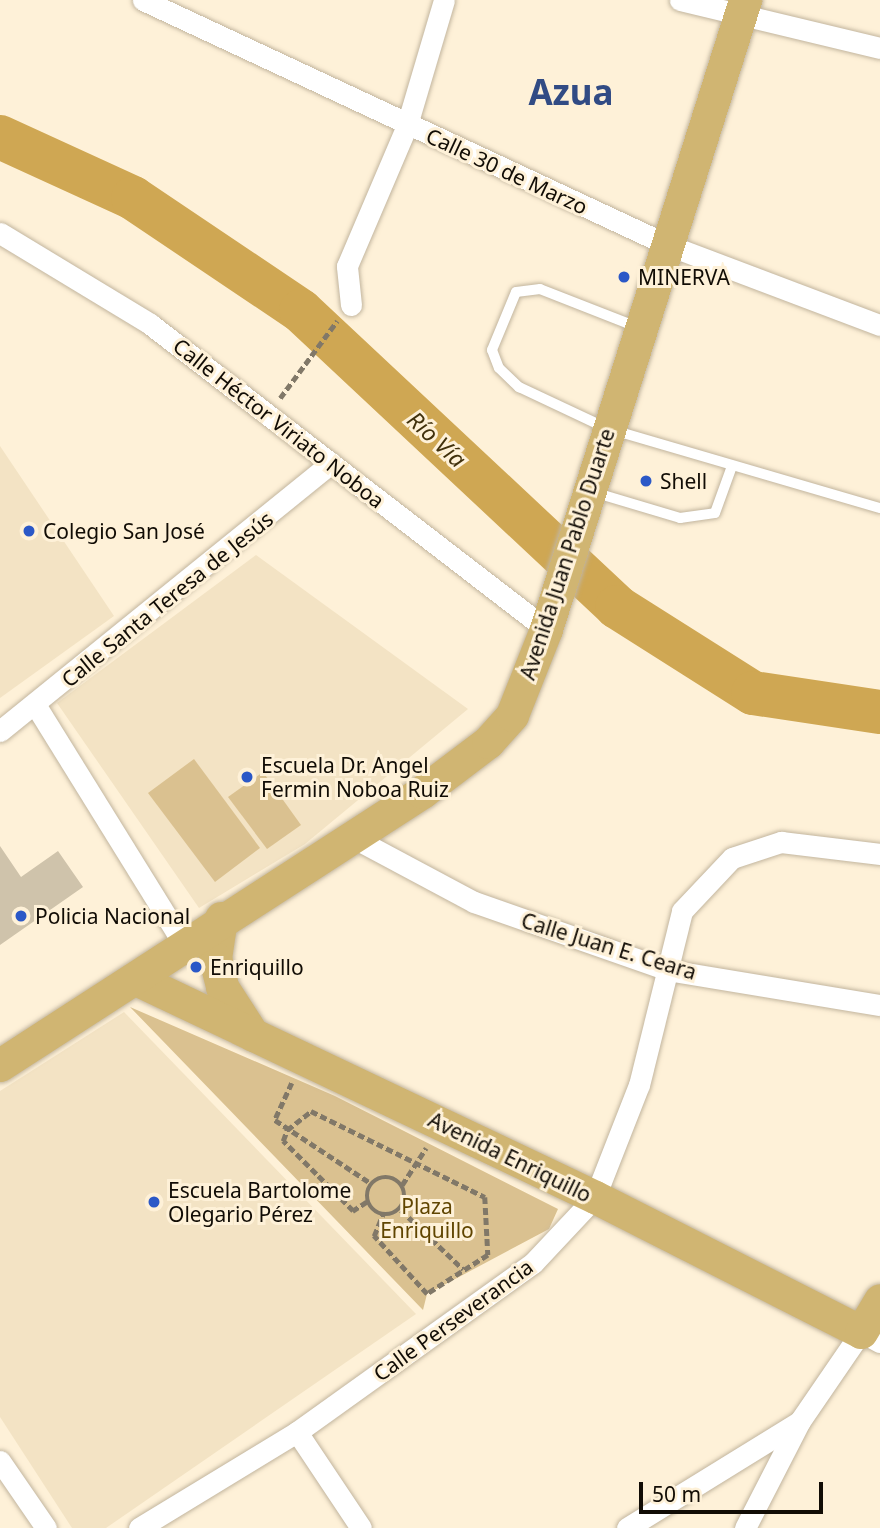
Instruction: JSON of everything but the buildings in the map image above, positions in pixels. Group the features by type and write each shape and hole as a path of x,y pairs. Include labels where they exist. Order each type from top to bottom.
{"main road":[{"name":"Avenida Juan Pablo Duarte","path":"0,1065 136,979 220,919 354,838 488,742 512,715 550,616 587,490 742,9"},
{"path":"220,919 215,958 222,987 253,1035"},
{"name":"Avenida Enriquillo","path":"136,979 595,1197 871,1337"},
{"path":"871,1337 880,1300"}],"street":[{"name":"Calle 30 de Marzo","path":"143,0 668,245 880,325"},
{"path":"351,304 347,266 407,125 444,0"},
{"path":"680,0 742,9 880,48"},
{"name":"Calle Héctor Viriato Noboa","path":"0,233 150,324 331,463 550,616"},
{"name":"Calle Santa Teresa de Jesús","path":"0,731 36,706 331,463"},
{"path":"36,706 184,945"},
{"name":"Calle Juan E. Ceara","path":"354,838 474,902 668,970 880,1005"},
{"name":"Calle Perseverancia","path":"139,1528 297,1432 533,1263 595,1197 639,1084 682,911 732,858 781,842 880,854"},
{"path":"745,1528 800,1421 871,1337"},
{"path":"627,1528 800,1421"},
{"path":"297,1432 361,1528"},
{"path":"0,1461 46,1528"}],"lane":[{"path":"640,328 540,289 516,292 502,316 492,350 499,369 519,387 607,428 880,508"},
{"path":"587,490 680,517 715,513 732,466"}],"path":[{"path":"290,383 335,324"},
{"path":"293,1081 275,1120 372,1184"},
{"path":"383,1214 374,1237 427,1294 488,1255 485,1197 311,1111 287,1129 283,1141 353,1211 367,1202 372,1184 386,1176 402,1185"},
{"path":"426,1147 402,1185 401,1210 463,1269"},
{"path":"367,1202 383,1214 401,1210"}],"shaded area":[{"name":"Colegio San José","path":"0,446 114,616 0,698"},
{"name":"Escuela Dr. Angel Fermin Noboa Ruiz","path":"256,555 468,709 305,844 199,908 57,703"},
{"name":"Escuela Bartolome Olegario Pérez","path":"124,1012 416,1314 106,1528 72,1528 0,1417 0,1091"}],"green space":[{"path":"194,759 260,848 215,882 148,793"},
{"path":"263,772 301,825 267,849 228,797"},
{"name":"Plaza Enriquillo","path":"130,1007 335,1096 558,1209 549,1229 427,1294 423,1310"}],"waterway":[{"name":"Río Vía","path":"0,137 133,198 301,311 617,607 753,693 880,712"}],"place":[{"name":"MINERVA","path":"624,277"},
{"name":"Shell","path":"646,481"},
{"name":"Colegio San José","path":"29,531"},
{"name":"Escuela Dr. Angel Fermin Noboa Ruiz","path":"247,777"},
{"name":"Policia Nacional","path":"21,916"},
{"name":"Enriquillo","path":"196,967"},
{"name":"Escuela Bartolome Olegario Pérez","path":"154,1202"}],"district":[{"name":"Azua","path":"571,92"}]}
